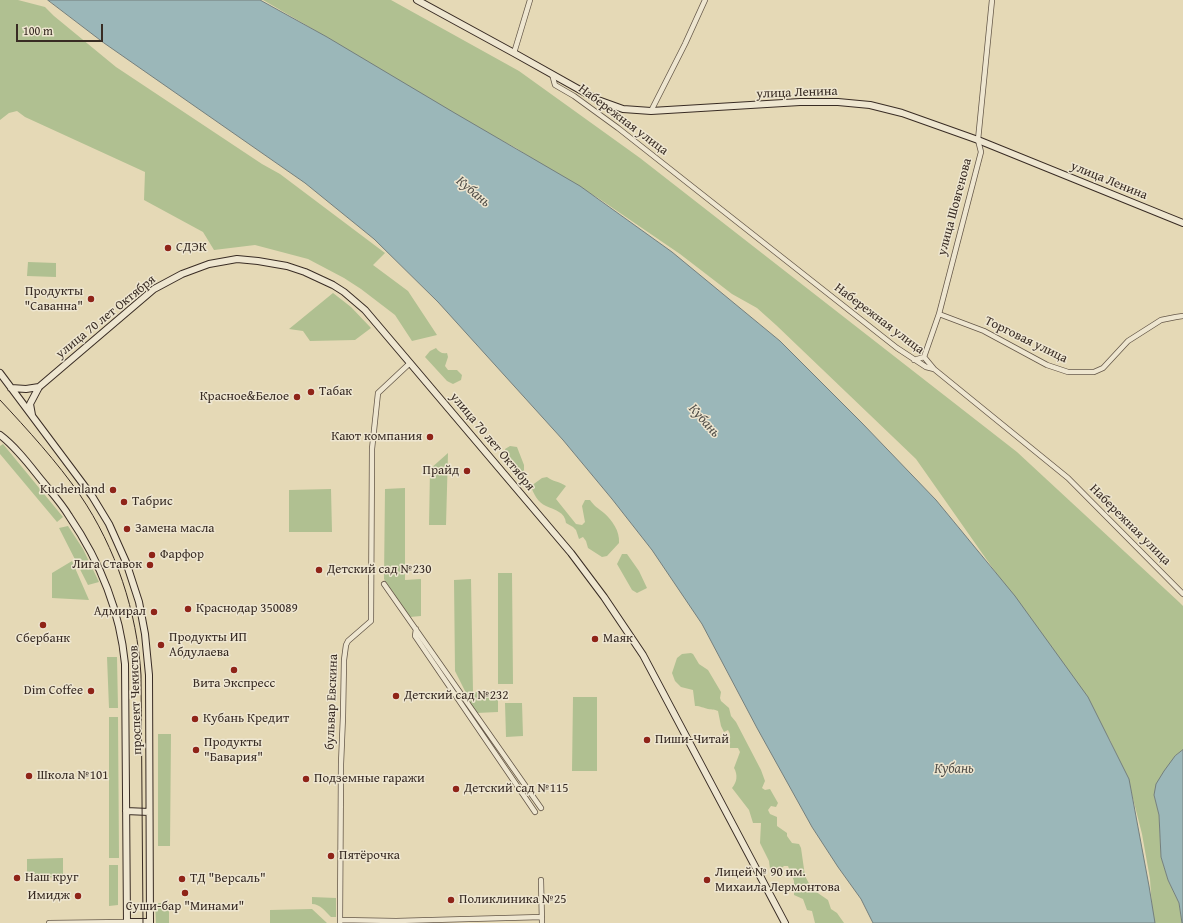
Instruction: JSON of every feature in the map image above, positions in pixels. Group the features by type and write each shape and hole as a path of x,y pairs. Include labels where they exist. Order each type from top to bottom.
{"main road":[{"name":"улица Ленина","path":"417,0 514,52 598,100 623,109 651,111 800,102 838,102 870,105 902,113 978,140 1183,223"},
{"name":"улица 70 лет Октября","path":"32,415 30,404 38,387 154,289 182,274 209,264 236,259 258,261 287,266 305,272 344,292 365,310 571,553 604,597 643,655 785,923"},
{"name":"проспект Чекистов","path":"0,373 92,496 109,524 131,576 139,602 148,659 150,923"},
{"path":"11,388 26,389 38,387"},
{"name":"проспект Чекистов","path":"0,435 9,442 32,468 69,516 87,545 106,585 119,628 125,664 127,923"},
{"path":"126,812 149,812"},
{"path":"127,923 150,923"}],"street":[{"path":"514,52 530,0"},
{"path":"651,111 685,44 705,0"},
{"name":"улица Шовгенова","path":"924,357 939,314 981,152 978,140 992,0"},
{"name":"Набережная улица","path":"552,74 555,85 574,96 618,128 843,306 914,360 934,370 1068,478 1183,594"},
{"name":"Торговая улица","path":"939,314 984,331 1047,365 1068,372 1094,372 1103,368 1128,340 1161,320 1183,316"},
{"path":"914,360 924,357 934,370"},
{"name":"бульвар Евскина","path":"340,922 341,764 344,660 346,644 371,621 372,449 378,393 410,363"},
{"path":"384,584 540,808"},
{"path":"416,629 415,636 535,812"},
{"path":"541,880 542,923"},
{"path":"340,922 542,917"},
{"path":"49,923 127,923"}],"green space":[{"path":"0,0 18,0 45,7 116,67 262,164 280,174 385,253 373,265 408,291 437,335 412,341 395,315 344,278 308,259 255,245 214,250 203,232 144,200 145,172 25,117 17,111 9,113 0,120"},
{"path":"263,0 391,0 519,71 640,158 1017,452 1183,606 1183,750 1175,756 1154,795 1159,815 1161,857 1168,880 1179,903 1182,923 1153,923 1150,879 1142,834 1129,783 1110,740 1048,647 916,459 757,308 732,294 680,254 598,198 546,168 516,148 463,120"},
{"path":"28,262 56,263 56,277 27,276"},
{"path":"333,293 351,307 371,328 355,340 310,341 303,331 289,329"},
{"path":"436,348 438,351 447,353 448,357 445,366 448,370 457,370 462,375 461,380 453,384 447,381 425,357 430,351"},
{"path":"3,444 63,517 57,522 0,454 0,446"},
{"path":"510,446 517,447 524,465 524,470 520,474 507,455 505,449"},
{"path":"448,453 446,525 429,525 430,469"},
{"path":"547,477 566,486 556,499 576,524 582,525 585,522 582,506 585,500 590,500 613,522 617,530 619,543 607,556 602,557 588,548 583,537 579,539 576,530 566,523 562,514 543,505 538,500 531,486 542,478"},
{"path":"405,488 405,580 421,579 421,616 410,617 384,579 385,489"},
{"path":"331,489 332,532 289,532 289,490"},
{"path":"68,526 83,549 99,582 88,585 59,528"},
{"path":"622,554 627,554 639,571 647,588 637,593 632,590 617,564"},
{"path":"72,561 89,600 52,598 52,573"},
{"path":"498,573 512,573 513,684 498,684"},
{"path":"471,579 473,692 498,692 498,712 476,713 455,671 454,580"},
{"path":"691,653 699,664 708,670 721,692 721,701 729,708 731,716 736,722 761,770 765,781 762,788 765,790 770,789 778,803 776,807 771,806 768,810 770,814 777,817 777,826 787,833 787,836 792,843 799,844 801,848 805,876 812,889 828,900 831,909 837,913 844,923 815,923 812,911 807,910 803,899 794,895 794,881 788,866 784,866 776,871 770,869 769,861 760,843 761,823 753,823 749,810 732,788 736,778 734,768 740,752 738,748 730,748 730,734 728,730 724,732 721,726 718,711 695,706 693,690 681,687 675,681 672,673 677,658 682,654"},
{"path":"107,657 117,657 118,708 109,708"},
{"path":"573,697 597,697 597,771 572,771"},
{"path":"505,703 522,703 523,736 506,737"},
{"path":"109,717 118,717 119,858 109,858"},
{"path":"158,734 171,734 170,846 158,846"},
{"path":"63,858 63,877 27,878 27,859"},
{"path":"109,865 118,865 118,905 109,906"},
{"path":"312,897 336,898 336,917 331,917 320,907 312,904"},
{"path":"155,903 169,903 169,923 156,923"},
{"path":"312,909 327,923 270,923 270,910"}],"water":[{"name":"Кубань","path":"48,0 260,0 327,37 580,186 672,252 780,341 936,500 1015,596 1088,697 1129,779 1155,923 873,923 861,899 812,827 702,624 652,550 563,440 438,302 374,239 305,183 104,43"},
{"path":"1183,750 1182,923 1179,903 1168,880 1161,857 1159,815 1154,795 1156,784 1164,771 1175,756"}],"tram line":[{"path":"0,400 52,459 80,495 93,515 114,559 129,604 139,651 141,675 143,923"}],"place":[{"name":"СДЭК","path":"168,248"},
{"name":"Продукты \"Саванна\"","path":"91,299"},
{"name":"Табак","path":"311,392"},
{"name":"Красное&Белое","path":"297,397"},
{"name":"Кают компания","path":"430,437"},
{"name":"Прайд","path":"467,471"},
{"name":"Kuchenland","path":"113,490"},
{"name":"Табрис","path":"124,502"},
{"name":"Замена масла","path":"127,529"},
{"name":"Фарфор","path":"152,555"},
{"name":"Лига Ставок","path":"150,565"},
{"name":"Детский сад №230","path":"319,570"},
{"name":"Краснодар 350089","path":"188,609"},
{"name":"Адмирал","path":"154,612"},
{"name":"Сбербанк","path":"43,625"},
{"name":"Маяк","path":"595,639"},
{"name":"Продукты ИП Абдулаева","path":"161,645"},
{"name":"Вита Экспресс","path":"234,670"},
{"name":"Dim Coffee","path":"91,691"},
{"name":"Детский сад №232","path":"396,696"},
{"name":"Кубань Кредит","path":"195,719"},
{"name":"Пиши-Читай","path":"647,740"},
{"name":"Продукты \"Бавария\"","path":"196,750"},
{"name":"Школа №101","path":"29,776"},
{"name":"Подземные гаражи","path":"306,779"},
{"name":"Детский сад №115","path":"456,789"},
{"name":"Пятёрочка","path":"331,856"},
{"name":"Наш круг","path":"17,878"},
{"name":"ТД \"Версаль\"","path":"182,879"},
{"name":"Лицей № 90 им. Михаила Лермонтова","path":"707,880"},
{"name":"Суши-бар \"Минами\"","path":"185,893"},
{"name":"Имидж","path":"78,896"},
{"name":"Поликлиника №25","path":"451,900"}]}
